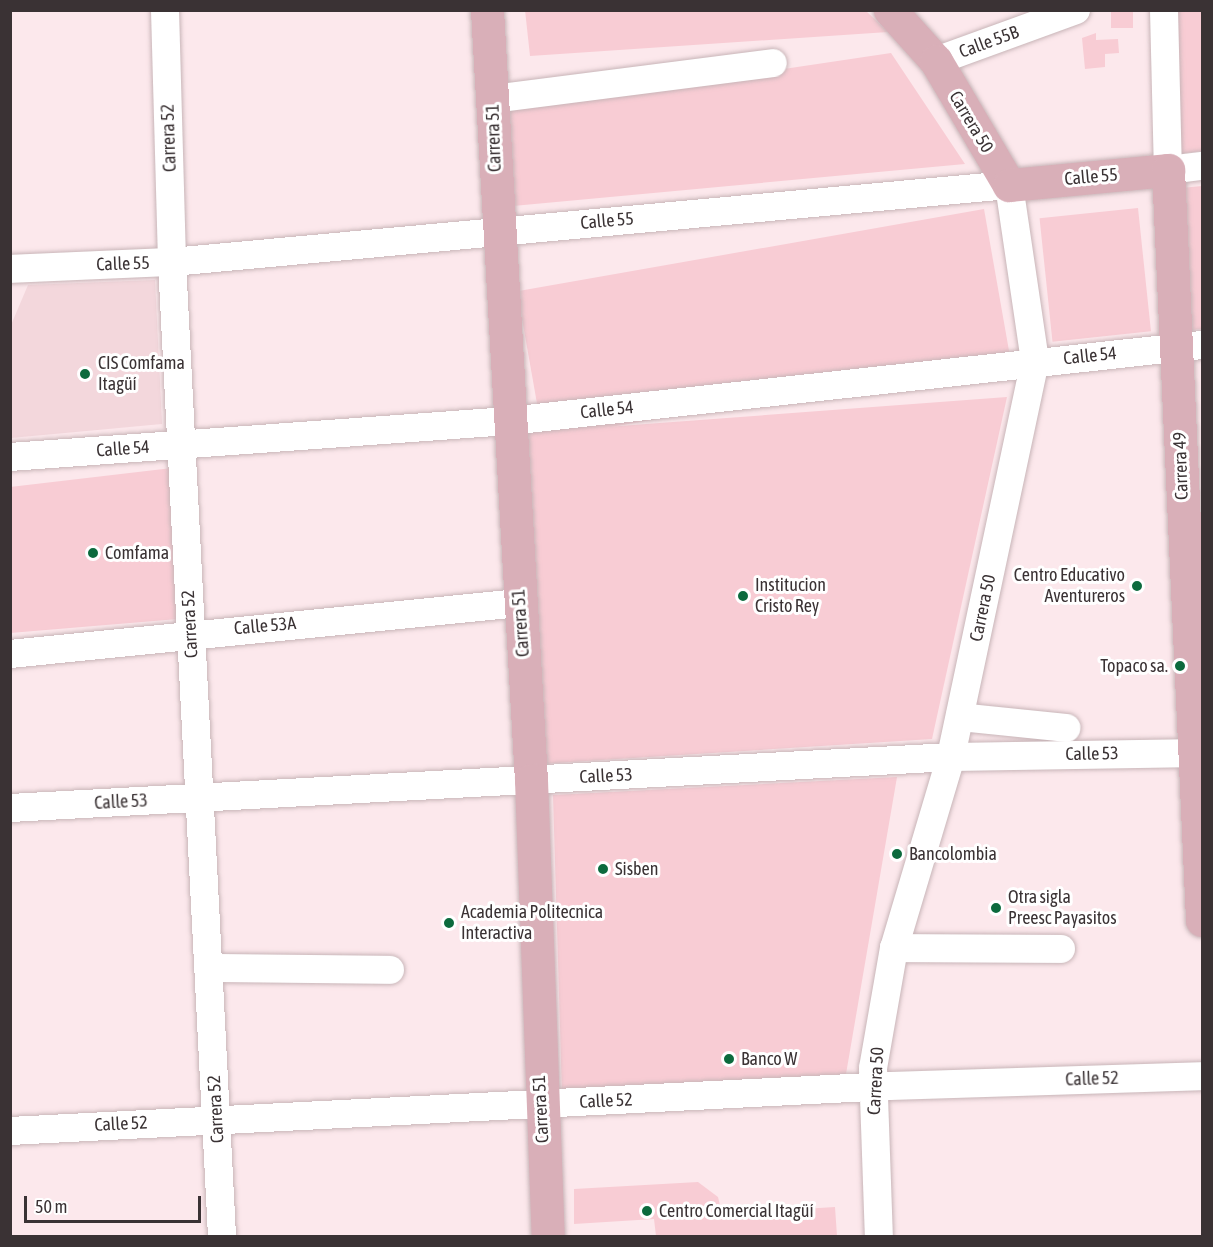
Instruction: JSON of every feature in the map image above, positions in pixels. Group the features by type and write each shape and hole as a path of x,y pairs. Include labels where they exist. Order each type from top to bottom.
{"main road":[{"name":"Carrera 51","path":"487,10 497,232 531,780 540,1104 548,1236"},
{"name":"Carrera 50","path":"890,10 936,61 1008,184"},
{"name":"Calle 55","path":"1008,184 1168,170"},
{"name":"Carrera 49","path":"1168,170 1190,346 1203,920"}],"street":[{"name":"Carrera 52","path":"165,10 172,262 222,1236"},
{"name":"Calle 55B","path":"936,61 1076,10"},
{"name":"Carrera 49","path":"1164,10 1168,170"},
{"path":"492,99 773,63"},
{"name":"Calle 55","path":"1168,170 1203,166"},
{"name":"Calle 55","path":"10,269 172,262 1008,184"},
{"name":"Carrera 50","path":"879,1236 872,1087 894,948 951,757 1035,361 1008,184"},
{"name":"Calle 54","path":"10,457 509,421 1035,361 1190,346"},
{"name":"Calle 53A","path":"10,654 190,633 519,603"},
{"path":"960,717 1066,728"},
{"name":"Calle 53","path":"10,808 951,757 1198,753"},
{"path":"894,948 1061,950"},
{"path":"209,968 390,970"},
{"name":"Calle 52","path":"10,1131 872,1087 1203,1076"}],"shaded area":[{"name":"CIS Comfama Itagüí","path":"155,280 162,424 11,438 11,325 28,285"}],"building":[{"path":"525,10 865,10 888,32 530,56"},
{"path":"1111,10 1133,10 1133,28 1111,28"},
{"path":"1173,10 1202,10 1202,151 1177,154"},
{"path":"1096,33 1096,40 1118,39 1119,53 1105,54 1105,67 1085,69 1082,38"},
{"path":"891,53 965,164 513,206 508,110"},
{"path":"1202,186 1202,329 1191,330 1181,188"},
{"path":"1138,208 1151,331 1053,342 1040,218"},
{"path":"984,209 1010,357 543,439 517,291"},
{"path":"1007,397 932,739 539,764 525,433"},
{"name":"Comfama","path":"172,468 178,619 10,633 10,487"},
{"path":"897,777 846,1074 562,1094 553,795"},
{"name":"Centro Comercial Itagüí","path":"698,1182 718,1197 722,1214 835,1207 837,1236 656,1236 654,1219 574,1224 574,1189"}],"place":[{"name":"CIS Comfama Itagüí","path":"85,374"},
{"name":"Comfama","path":"93,553"},
{"name":"Centro Educativo Aventureros","path":"1137,586"},
{"name":"Institucion Cristo Rey","path":"743,596"},
{"name":"Topaco sa.","path":"1180,666"},
{"name":"Bancolombia","path":"897,854"},
{"name":"Sisben","path":"603,869"},
{"name":"Otra sigla Preesc Payasitos","path":"996,908"},
{"name":"Academia Politecnica Interactiva","path":"449,923"},
{"name":"Banco W","path":"729,1059"},
{"name":"Centro Comercial Itagüí","path":"647,1211"}]}
